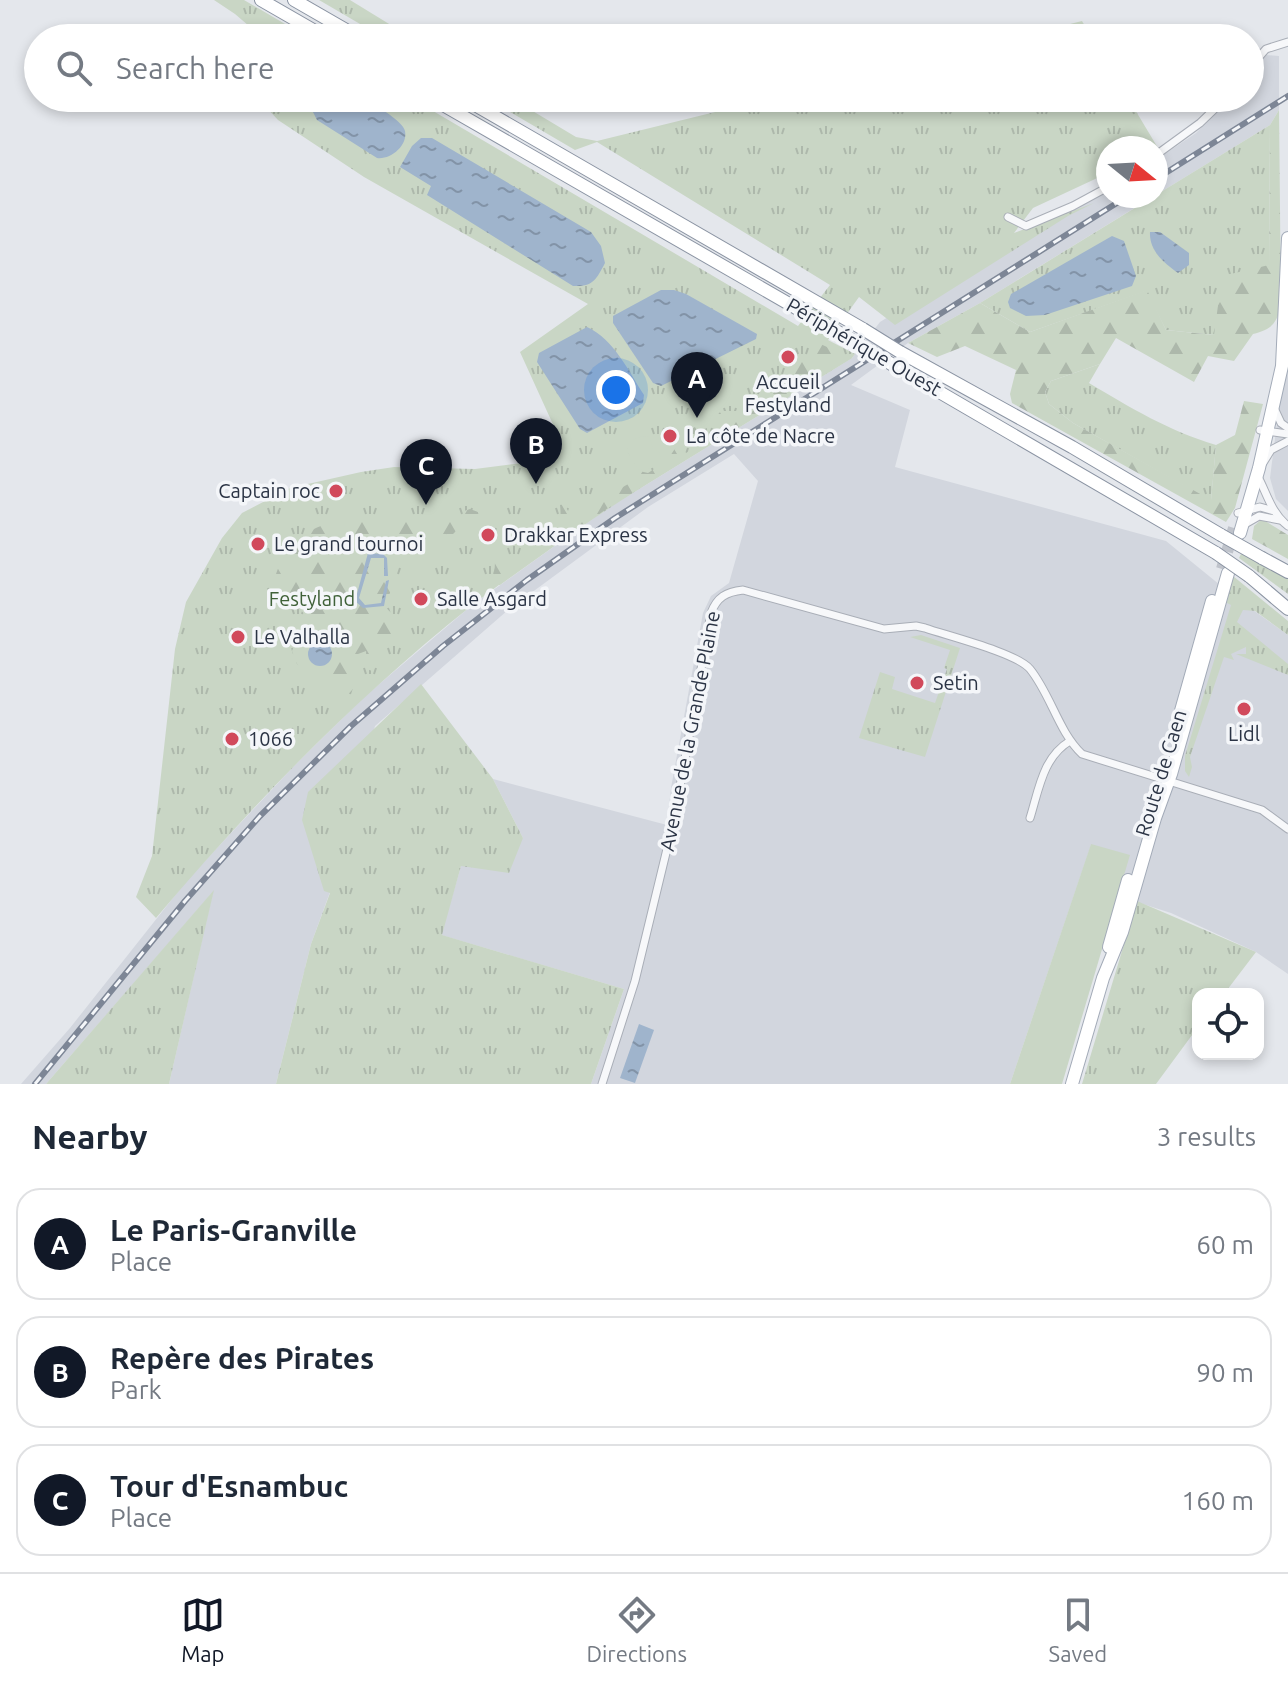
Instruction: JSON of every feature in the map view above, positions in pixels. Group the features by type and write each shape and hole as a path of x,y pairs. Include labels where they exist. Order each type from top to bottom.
{"main road":[{"path":"261,0 303,24"},
{"path":"296,0 335,24"},
{"name":"Périphérique Ouest","path":"455,112 1216,553 1288,606"},
{"name":"Périphérique Ouest","path":"487,112 900,352 1288,572"},
{"path":"1243,511 1258,472 1264,431 1274,408 1282,366 1288,238"},
{"path":"1239,529 1284,336"},
{"name":"Route de Caen","path":"1072,1084 1117,917 1163,781 1214,625 1225,571 1163,781"}],"street":[{"path":"1264,51 1288,42"},
{"path":"1168,146 1211,112"},
{"path":"1008,217 1026,226 1096,194"},
{"path":"1274,408 1288,431"},
{"path":"1264,431 1288,431"},
{"path":"1280,520 1266,497 1258,472 1271,450 1288,441"},
{"path":"1243,511 1264,507 1276,512"},
{"path":"1239,529 1259,516 1280,520 1288,526"},
{"name":"Avenue de la Grande Plaine","path":"602,1084 643,949 674,820 711,613 722,596 743,590 884,629 916,626 1016,658 1030,668 1070,741 1088,758 1262,810 1288,829"},
{"path":"1030,818 1049,760 1070,741"}],"shaded area":[{"path":"1264,56 1279,56 1279,110 1270,125 1168,188 1168,152 1196,133 1217,112 1264,112"},
{"path":"1096,194 1096,208 1134,208 980,303 908,343 851,385 910,410 895,467 1166,541 1236,598 1288,635 1288,974 1256,952 1171,913 1118,896 1091,845 1010,1084 591,1084 624,989 441,935 461,866 523,838 493,779 667,825 703,613 711,596 729,583 758,481 734,454 648,507 508,610 375,726 330,892 311,944 276,1084 169,1084 213,892 46,1084 21,1084 70,1028 188,879 294,766 363,698 471,606 605,510 852,358 880,322 1024,233"},
{"path":"1288,336 1288,511 1276,499 1270,478"}],"green space":[{"path":"214,0 244,0 285,24 247,24"},
{"path":"319,0 350,0 389,24 360,24"},
{"path":"1279,110 1281,306 1275,322 1253,334 1234,361 1208,356 1194,382 1116,338 1100,364 1051,381 1045,392 1049,404 1073,423 1211,500 1216,445 1235,435 1244,401 1263,404 1235,508 1226,522 1012,403 1010,394 1016,370 965,346 937,357 908,343 980,303 1030,332 1147,290 1166,330 1214,335 1222,276 1269,265 1270,125"},
{"name":"Festyland","path":"271,112 435,112 798,326 830,285 597,142 575,150 510,112 534,112 576,137 597,141 715,112 1136,112 1151,136 1096,136 1096,179 1033,208 1014,233 1094,203 1068,216 895,325 859,297 828,340 855,354 852,358 610,508 470,607 345,716 267,794 156,918 136,897 152,856 175,649 186,602 222,538 242,513 290,488 361,472 394,467 475,469 522,463 543,456 561,442 520,352 588,304 364,177"},
{"path":"1270,125 1269,265 1214,335 1166,330 1146,291 1030,332 980,303 1135,208 1168,208 1168,188"},
{"path":"809,339 852,358 605,510 496,585 495,562 500,558 514,559 524,554 531,542 551,536 560,521 560,505 564,504 571,516 639,478 635,470 648,473 661,460 669,458 692,429 714,419 721,411 746,411 785,383 783,377 800,359 806,363 811,361","holes":["719,423 734,423 686,453 684,450 695,433"]},
{"path":"1100,364 1089,383 1166,426 1216,445 1211,501 1073,423 1049,404 1045,392 1051,381"},
{"path":"650,437 653,449 659,452 661,460 646,471 638,469 626,450 632,440"},
{"path":"470,509 478,512 481,524 471,535 456,531 453,534 412,536 407,544 403,544 382,527 384,522 454,512 460,520 464,511"},
{"path":"358,518 390,546 395,555 397,571 385,607 400,621 400,627 376,654 381,661 372,671 367,669 366,651 358,654 358,676 353,689 334,699 321,683 297,664 292,651 307,632 307,618 290,605 269,605 279,568 295,542 321,526"},
{"path":"1262,519 1288,535 1288,559 1252,539 1254,526"},
{"path":"1242,552 1288,579 1288,594 1239,558"},
{"path":"1233,576 1288,621 1288,635 1255,611 1243,610 1237,622 1288,664 1288,675 1236,654 1246,654 1246,647 1231,654 1234,660 1224,657 1190,757 1192,767 1189,777 1185,771 1185,756 1231,605 1225,602"},
{"path":"921,635 960,648 925,757 859,738 880,672 895,677 892,689 935,703 950,650 910,637"},
{"path":"421,684 493,779 523,838 509,873 461,866 442,935 624,989 591,1084 276,1084 311,944 330,893 324,891 302,820 308,792"},
{"path":"1091,844 1130,855 1062,1084 1010,1084"},
{"path":"214,890 169,1084 46,1084 201,905"},
{"path":"1137,901 1256,952 1229,988 1192,988 1192,1035 1156,1084 1082,1084"}],"water":[{"path":"313,112 385,112 403,127 404,142 392,154 377,158 317,120"},
{"path":"421,138 432,138 591,232 601,246 605,263 596,278 590,284 573,286 427,195 431,186 400,167 412,146"},
{"path":"1150,232 1160,232 1189,253 1189,265 1178,273 1168,265 1155,251"},
{"path":"1112,236 1124,241 1136,276 1132,286 1045,315 1026,316 1010,308 1008,302 1011,294"},
{"path":"661,290 686,294 757,334 756,339 661,386 653,383 613,323 613,316"},
{"path":"587,327 613,348 644,395 643,403 587,433 580,429 537,362 539,353"},
{"path":"368,553 383,554 387,558 388,576 384,576 384,558 371,558 359,598 365,605 381,603 386,581 389,580 384,606 363,608 355,601"},
{"path":"320,642 331,649 332,654 325,665 320,666 309,659 308,654 315,643"},
{"path":"639,1024 654,1030 635,1083 620,1078"}],"tunnel":[{"path":"1222,569 1234,528"}],"railway":[{"path":"1264,111 1288,96"},
{"path":"1168,171 1263,112"},
{"path":"35,1084 185,901 260,816 351,726 443,646 527,580 615,518 1109,208"}],"place":[{"name":"Accueil Festyland","path":"788,357"},
{"name":"Le Paris-Granville","path":"697,418"},
{"name":"La côte de Nacre","path":"670,436"},
{"name":"Repère des Pirates","path":"536,484"},
{"name":"Captain roc","path":"336,491"},
{"name":"Tour d'Esnambuc","path":"426,505"},
{"name":"Drakkar Express","path":"488,535"},
{"name":"Le grand tournoi","path":"258,544"},
{"name":"Salle Asgard","path":"421,599"},
{"name":"Le Valhalla","path":"238,637"},
{"name":"Setin","path":"917,683"},
{"name":"Lidl","path":"1244,709"},
{"name":"1066","path":"232,739"}]}
